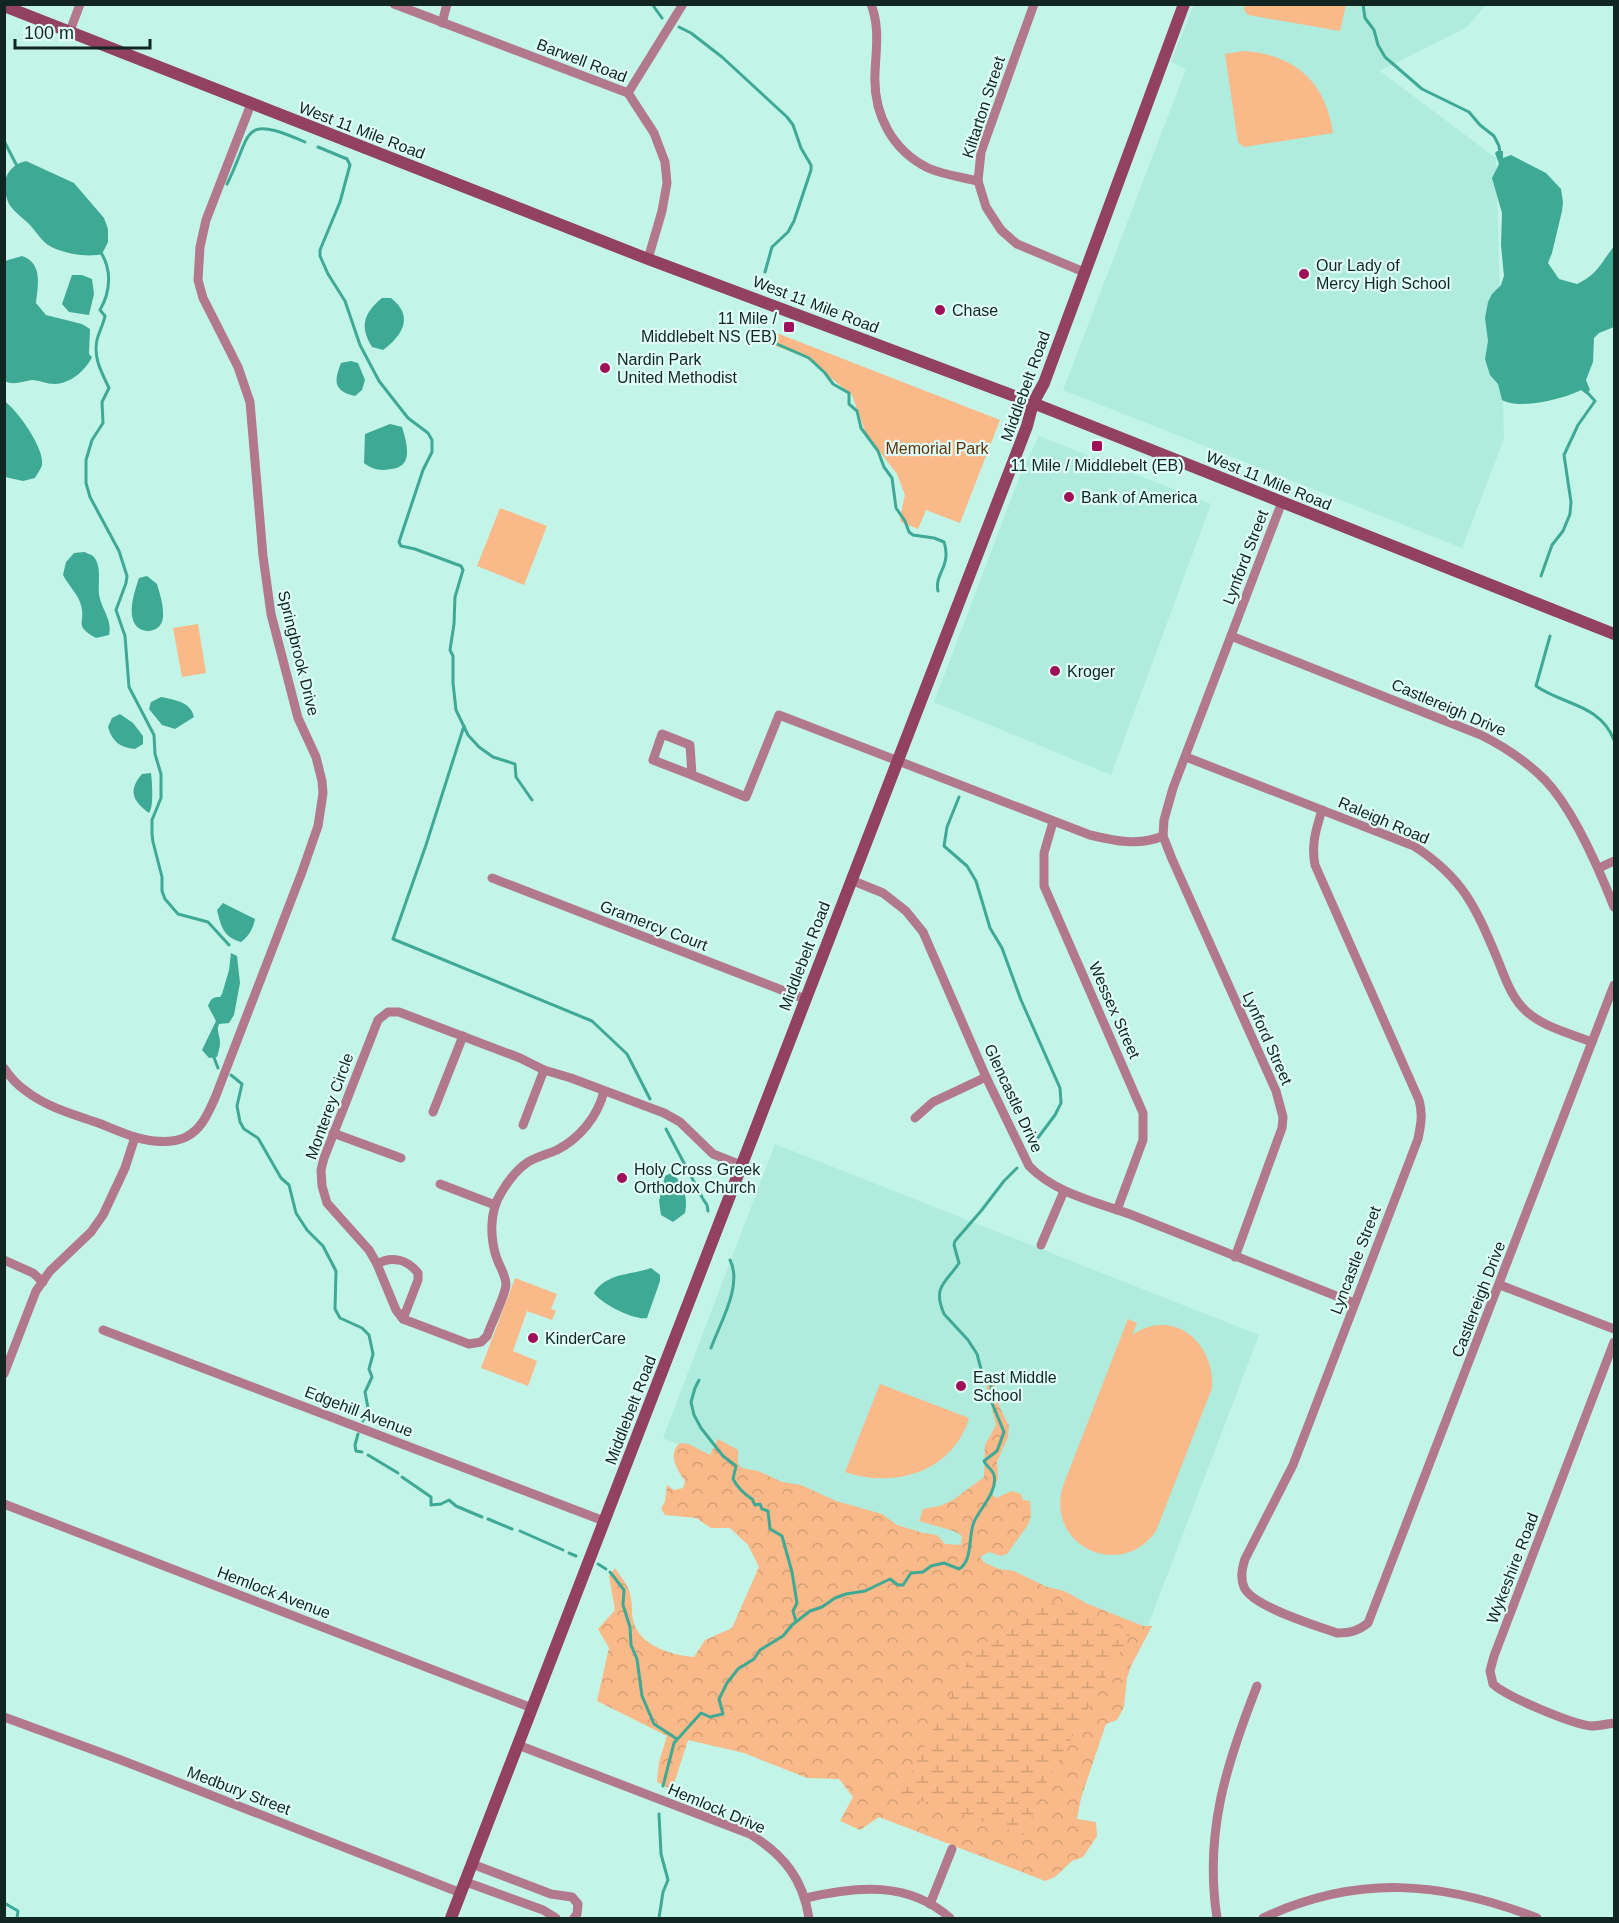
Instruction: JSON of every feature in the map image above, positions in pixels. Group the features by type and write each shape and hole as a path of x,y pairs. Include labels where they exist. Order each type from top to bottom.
{"street":[{"path":"70,31 80,4"},
{"name":"Barwell Road","path":"394,4 628,93 654,133 665,162 667,183 662,211 648,259"},
{"path":"442,23 447,4"},
{"path":"628,93 683,4"},
{"path":"871,4 878,31 876,95 889,135 904,153 929,168 950,175 978,180"},
{"name":"Kiltarton Street","path":"1034,4 981,152 978,180 986,207 1001,230 1017,244 1084,272"},
{"name":"Middlebelt Road","path":"451,1918 1027,426 1033,403 1044,383 1184,4"},
{"name":"West 11 Mile Road","path":"4,6 648,259 1033,403 1614,634"},
{"name":"Springbrook Drive","path":"4,1068 11,1077 37,1098 54,1107 151,1141 177,1140 187,1137 206,1119 318,826 322,803 320,770 298,718 271,614 263,556 250,402 238,367 219,333 203,298 198,280 200,248 207,220 251,104"},
{"name":"Lynford Street","path":"1235,1257 1280,1138 1283,1117 1276,1092 1163,836 1168,804 1282,502"},
{"name":"Castlereigh Drive","path":"1231,636 1503,745 1547,782 1562,803 1599,868 1614,907"},
{"path":"692,776 690,745 662,734 653,760 692,776 746,797 779,715 1053,822 1111,840 1152,841 1163,836"},
{"name":"Raleigh Road","path":"1186,757 1414,846 1446,870 1470,898 1509,986 1522,1008 1546,1023 1592,1042"},
{"name":"Lyncastle Street","path":"1322,810 1314,839 1315,865 1422,1111 1418,1138 1293,1465 1254,1540 1242,1572 1246,1592 1262,1604 1278,1611 1337,1633 1360,1630 1368,1623"},
{"name":"Wessex Street","path":"1053,822 1044,853 1044,886 1143,1113 1143,1140 1117,1209"},
{"path":"1599,868 1614,861"},
{"name":"Gramercy Court","path":"492,878 805,999"},
{"name":"Glencastle Drive","path":"851,880 883,893 906,911 923,932 986,1077 1029,1166 1039,1176 1064,1191 1117,1209 1354,1303"},
{"name":"Castlereigh Drive","path":"1368,1623 1614,985"},
{"name":"Monterey Circle","path":"403,1319 396,1310 377,1264 356,1233 327,1203 322,1186 321,1170 378,1020 388,1012 399,1012 520,1058 544,1070 664,1113 680,1122 713,1154 741,1165"},
{"path":"433,1112 463,1036"},
{"path":"523,1125 544,1070"},
{"path":"915,1118 933,1102 986,1077"},
{"path":"377,1264 385,1259 394,1258 413,1266 418,1273 418,1280 403,1319 469,1344 481,1342 487,1336 506,1286 493,1247 495,1205 510,1177 529,1162 559,1149 580,1132 600,1107 604,1091"},
{"path":"333,1134 401,1158"},
{"path":"4,1374 36,1291 50,1271 91,1232 103,1215 125,1168 135,1137"},
{"path":"440,1184 495,1205"},
{"path":"1041,1245 1064,1191"},
{"path":"4,1260 33,1273 43,1281"},
{"path":"1500,1285 1614,1329"},
{"name":"Edgehill Avenue","path":"103,1330 604,1521"},
{"name":"Wykeshire Road","path":"1614,1342 1490,1671 1493,1684 1510,1696 1579,1723 1592,1726 1614,1723"},
{"name":"Hemlock Avenue","path":"4,1504 532,1708"},
{"path":"1217,1918 1212,1870 1217,1815 1231,1756 1257,1686"},
{"name":"Medbury Street","path":"4,1717 463,1887 543,1910 556,1918"},
{"name":"Hemlock Drive","path":"518,1745 750,1834 779,1854 800,1884 806,1898"},
{"path":"930,1904 952,1849"},
{"path":"472,1864 551,1894 572,1897 578,1904 574,1918"},
{"path":"1263,1918 1288,1907 1341,1892 1398,1887 1468,1895 1537,1918"},
{"path":"809,1918 806,1898 839,1890 877,1888 905,1894 930,1904 950,1918"}],"shaded area":[{"name":"Our Lady of Mercy High School","path":"1194,5 1486,5 1467,27 1380,71 1496,158 1504,439 1462,548 1063,390 1186,69 1171,62"},
{"path":"1503,151 1503,158 1511,155 1546,173 1561,189 1562,211 1548,263 1559,279 1577,284 1584,280 1598,268 1614,246 1614,327 1599,333 1594,338 1593,362 1586,380 1590,390 1586,394 1581,390 1542,402 1510,403 1502,400 1498,384 1490,375 1485,359 1488,341 1485,318 1488,302 1501,285 1504,276 1501,245 1502,213 1492,178 1499,164 1495,153"},
{"path":"26,161 74,183 104,218 108,229 108,242 102,254 82,255 53,248 45,243 11,207 6,197 6,177 13,167"},
{"path":"22,256 29,259 36,269 38,282 36,303 46,315 82,324 90,329 89,354 92,357 82,371 66,382 55,384 32,380 15,383 5,381 5,261"},
{"path":"72,275 82,275 92,279 94,294 89,315 69,312 62,304"},
{"path":"382,298 391,298 398,305 404,318 400,332 383,350 372,347 365,326 367,315"},
{"path":"351,361 358,363 365,380 362,390 355,396 343,391 337,384 341,363"},
{"path":"4,401 23,421 39,449 42,465 35,478 23,481 5,477"},
{"path":"390,424 402,427 407,447 406,459 398,467 374,469 364,463 365,434"},
{"path":"1039,436 1211,504 1111,775 934,702 1021,473"},
{"path":"85,552 93,556 98,564 99,594 110,630 109,635 96,638 82,627 80,601 63,575 66,562 74,553"},
{"path":"147,576 157,584 162,600 163,617 159,627 144,631 133,620 132,610 139,578"},
{"path":"161,697 186,705 194,717 175,729 162,725 149,709 151,702"},
{"path":"120,714 133,723 143,736 143,744 135,749 121,745 114,740 110,732 108,727 112,718"},
{"path":"151,773 152,800 149,813 136,800 134,790 142,774"},
{"path":"223,903 255,919 250,932 241,942 230,937 222,926 217,910"},
{"path":"231,953 237,956 240,983 234,1015 229,1023 219,1024 220,1045 217,1057 209,1058 202,1050 216,1021 208,1006 212,999 222,994"},
{"name":"East Middle School","path":"775,1144 1259,1335 1147,1628 663,1438"},
{"path":"671,1173 682,1186 686,1202 685,1213 673,1222 661,1215 659,1201 665,1176"},
{"path":"651,1268 660,1275 660,1281 647,1318 634,1317 618,1310 603,1302 594,1293 599,1286 612,1278"}],"green space":[{"path":"1245,4 1346,5 1340,31 1248,15 1244,10"},
{"path":"1244,51 1278,58 1305,74 1323,99 1333,133 1244,147 1238,142 1225,54"},
{"name":"Memorial Park","path":"769,330 1000,420 960,523 926,510 918,529 901,522 905,495 897,474 866,434 852,395 805,357 765,342"},
{"path":"500,508 547,526 524,585 477,566"},
{"path":"198,624 206,673 182,677 173,628"},
{"path":"515,1278 557,1294 551,1309 556,1311 552,1320 527,1311 513,1351 537,1361 528,1386 481,1368"},
{"path":"1128,1319 1137,1323 1132,1335 1147,1327 1162,1325 1176,1327 1188,1334 1207,1356 1212,1388 1156,1531 1141,1546 1124,1554 1106,1555 1089,1550 1075,1540 1065,1525 1060,1507 1063,1486"},
{"path":"993,1377 999,1406 1009,1426 1008,1437 997,1462 998,1478 992,1494 996,1498 1012,1491 1021,1494 1023,1500 1030,1501 1031,1515 1028,1525 1007,1554 1001,1556 989,1552 980,1557 985,1563 999,1569 1014,1571 1143,1626 1152,1626 1131,1666 1127,1678 1124,1707 1117,1720 1106,1724 1081,1798 1077,1819 1096,1822 1097,1836 1083,1857 1072,1861 1055,1877 1045,1881 879,1817 860,1830 840,1821 853,1797 839,1779 807,1778 744,1753 688,1740 672,1790 657,1782 659,1762 667,1736 597,1701 609,1648 598,1629 615,1610 609,1576 615,1568 627,1585 631,1595 636,1629 649,1643 666,1651 694,1657 705,1640 732,1628 759,1567 748,1545 730,1528 711,1528 696,1518 665,1515 661,1509 665,1501 667,1485 674,1490 683,1488 685,1481 675,1462 676,1447 680,1443 689,1444 710,1455 718,1439 738,1450 738,1464 742,1468 758,1471 782,1482 801,1485 836,1501 882,1514 897,1525 937,1535 945,1544 961,1545 962,1536 954,1531 919,1521 923,1509 940,1506 953,1500 984,1477 985,1445 996,1425 985,1380"},
{"path":"880,1384 969,1418 961,1437 950,1452 919,1472 902,1477 864,1477 845,1472"},
{"path":"1042,1599 1131,1632 1045,1785 1024,1835 900,1794 972,1654"}],"waterway":[{"path":"652,4 662,18"},
{"path":"1363,4 1365,18 1374,30 1378,45 1385,57 1422,89 1469,112 1494,136 1500,154"},
{"path":"679,27 691,33 722,57 787,117 811,165 794,221 788,232 772,247 765,272"},
{"path":"227,184 246,141 251,133 258,129 284,133 305,142"},
{"path":"4,141 17,166"},
{"path":"318,147 347,159 350,165 340,202 320,250 320,256 345,301 360,345 379,381 408,418 428,433 432,440 432,452 423,470 399,542 401,546 461,566 463,570 455,597 450,650 453,656 456,710 468,735 479,747 493,757 515,764 516,777 532,800"},
{"path":"100,251 107,265 109,280 104,303 100,310 105,316 97,340 96,353 109,388 102,402 103,423 92,440 86,460 86,483 90,497 119,551 127,576 116,610 125,636 129,687 154,735 155,754 161,774 161,798 152,820 152,834 162,877 162,891 165,899 178,914 208,922 229,945"},
{"path":"759,329 761,337 809,358 833,384 849,393 849,404 857,411 861,428 878,451 884,467 892,478 896,508 909,532 944,542 946,557 938,580 938,591"},
{"path":"1541,576 1552,545 1563,531 1570,514 1571,502 1564,455 1578,425 1595,401 1585,390"},
{"path":"1550,636 1536,686 1590,712 1608,728 1614,740"},
{"path":"464,726 393,939 592,1021 627,1054 650,1099"},
{"path":"959,797 947,827 944,846 967,866 976,881 990,928 1002,948 1021,1000 1060,1088 1061,1103 1055,1115 1031,1147"},
{"path":"213,1055 218,1068"},
{"path":"231,1075 242,1084 237,1106 240,1122 244,1129 258,1138 281,1178 289,1185 296,1213 307,1230 323,1246 336,1271 335,1309 340,1318 362,1328 369,1335 373,1354 369,1369 372,1377 365,1392 368,1408 363,1421"},
{"path":"666,1129 702,1197"},
{"path":"663,1786 674,1743 701,1713 710,1717 723,1714 719,1699 727,1683 738,1669 754,1659 760,1650 783,1636 792,1625 810,1611 822,1607 835,1598 865,1591 890,1579 898,1585 903,1585 911,1573 923,1572 931,1566 944,1563 959,1569 966,1560 974,1522 991,1494 995,1481 993,1473 984,1461 997,1451 1004,1432 992,1403 991,1385 981,1369 977,1354 968,1340 944,1314 939,1297 942,1286 959,1263 955,1241 1017,1168"},
{"path":"703,1199 708,1211"},
{"path":"711,1348 732,1292 734,1281 730,1260"},
{"path":"699,1380 691,1402 694,1415 723,1456 736,1466 733,1479 737,1485 755,1505 760,1504 762,1509 768,1511 770,1529 782,1536 792,1572 797,1603 793,1611 796,1621"},
{"path":"358,1434 356,1451 362,1452"},
{"path":"368,1455 398,1473"},
{"path":"402,1477 431,1497 431,1505 449,1500 456,1506 482,1517"},
{"path":"488,1519 512,1529"},
{"path":"520,1531 563,1550"},
{"path":"569,1553 576,1556"},
{"path":"598,1564 606,1569"},
{"path":"610,1572 624,1590 623,1605 630,1627 631,1645 637,1659 642,1696 654,1724 677,1739"},
{"path":"659,1814 661,1854 668,1880 663,1892 659,1918"},
{"path":"6,1904 18,1911 17,1918"}],"place":[{"name":"Our Lady of Mercy High School","path":"1304,274"},
{"name":"Chase","path":"940,310"},
{"name":"11 Mile / Middlebelt NS (EB)","path":"789,327"},
{"name":"Nardin Park United Methodist","path":"605,368"},
{"name":"11 Mile / Middlebelt (EB)","path":"1097,446"},
{"name":"Bank of America","path":"1069,497"},
{"name":"Kroger","path":"1055,671"},
{"name":"Holy Cross Greek Orthodox Church","path":"622,1178"},
{"name":"KinderCare","path":"533,1338"},
{"name":"East Middle School","path":"961,1386"}]}
